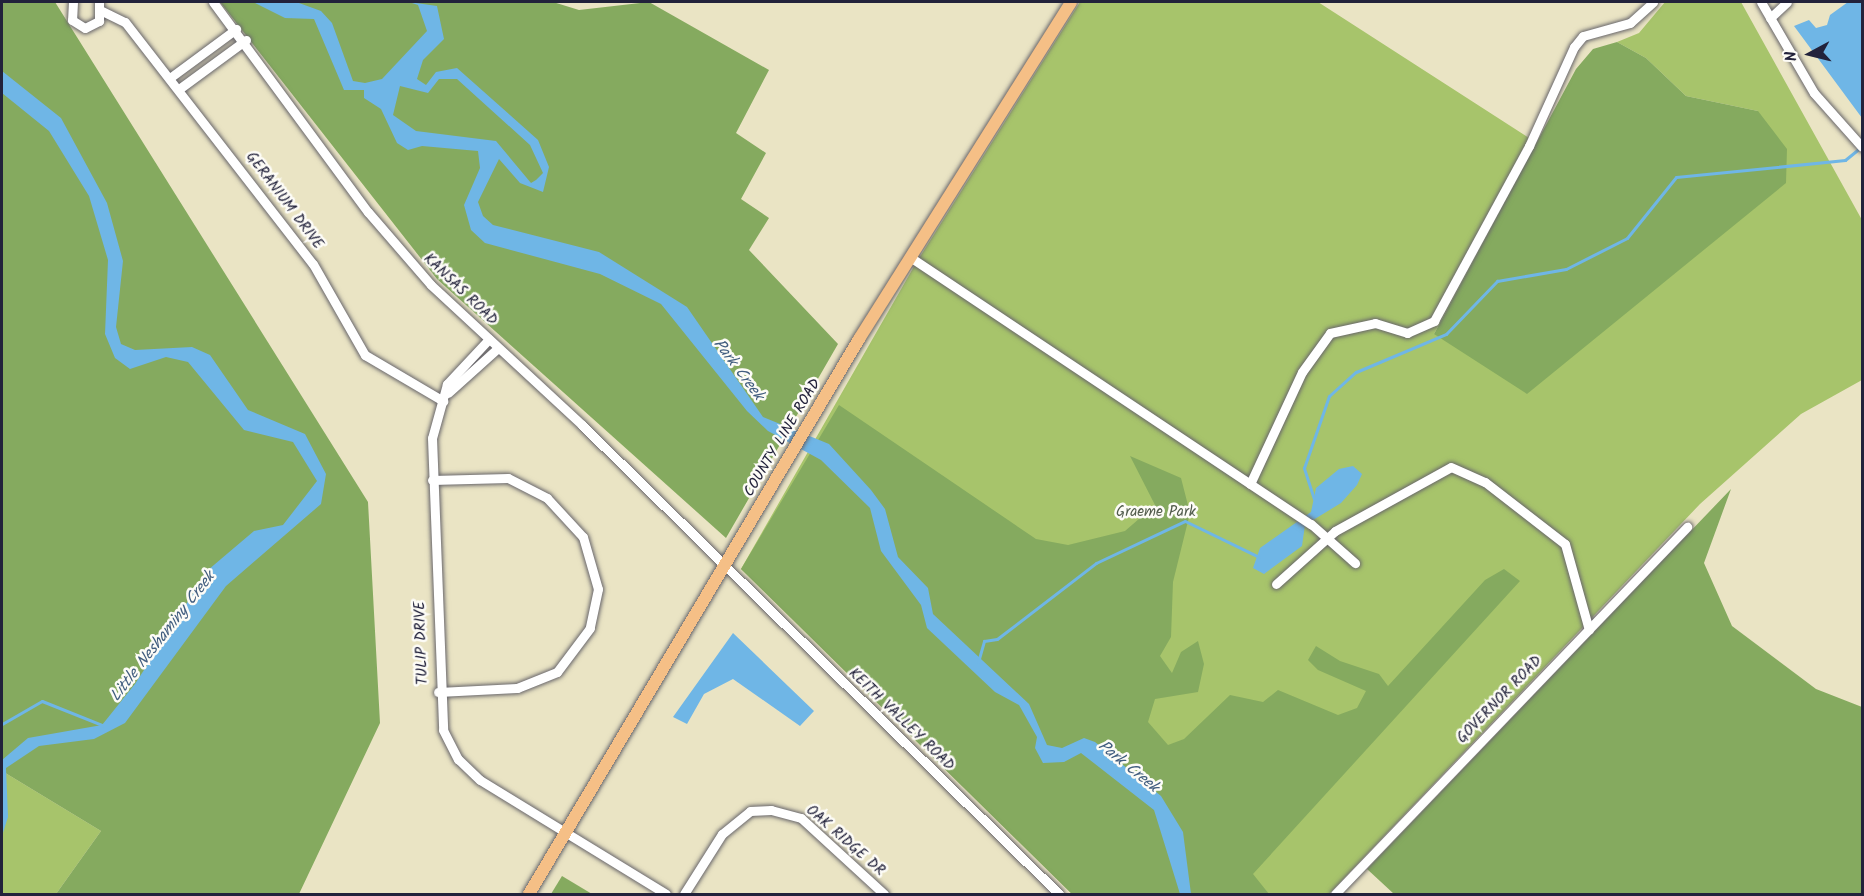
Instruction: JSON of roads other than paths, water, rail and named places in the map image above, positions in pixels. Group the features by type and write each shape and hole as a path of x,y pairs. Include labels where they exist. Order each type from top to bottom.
{"main road":[{"name":"COUNTY LINE ROAD","path":"529,894 804,431 910,257 1071,2"}],"street":[{"name":"GERANIUM DRIVE","path":"73,2 70,15 80,27 96,25 100,6 125,22 171,77 319,272 365,355 446,397"},
{"name":"KANSAS ROAD","path":"213,2 246,40 399,250 723,567"},
{"path":"1250,484 1302,372 1330,333 1374,323 1407,333 1434,321 1529,146 1574,47 1583,36 1630,23 1653,2"},
{"path":"1761,2 1814,93 1863,147"},
{"path":"1770,18 1787,2"},
{"path":"171,77 236,29"},
{"path":"179,89 246,40"},
{"path":"910,257 1301,517 1355,563"},
{"name":"TULIP DRIVE","path":"489,339 447,384 446,397 432,438 438,692 443,730 464,767 666,894"},
{"path":"446,397 456,391 498,348"},
{"path":"1276,584 1328,539 1451,467 1485,482 1565,544 1589,630"},
{"path":"432,480 508,478 547,498 583,537 598,589 590,628 557,672 517,688 438,692"},
{"name":"GOVERNOR ROAD","path":"1335,894 1687,527"},
{"name":"KEITH VALLEY ROAD","path":"723,567 1059,894"},
{"name":"OAK RIDGE DR","path":"684,894 722,834 750,811 771,810 801,818 884,894"}],"water":[{"path":"253,2 299,3 321,11 332,23 353,81 365,83 382,79 427,31 418,5 409,2 437,6 444,39 423,60 417,79 426,85 436,72 457,68 538,140 549,167 543,192 520,183 499,159 478,202 483,216 493,225 599,252 687,307 763,417 829,444 871,490 885,509 898,557 928,588 933,614 1029,704 1047,745 1062,748 1084,738 1095,742 1161,796 1183,832 1191,894 1180,894 1154,810 1081,753 1064,762 1043,763 1035,748 1037,737 1019,705 995,692 927,628 921,605 881,551 870,508 821,460 768,431 747,411 661,304 600,274 485,243 471,230 464,205 480,168 478,151 422,146 408,150 397,143 381,109 364,98 364,90 344,90 314,19 285,18","holes":["439,79 457,79 530,145 543,173 536,180 531,183 496,141 416,131 393,115 400,86 428,93"]},
{"path":"1848,2 1862,2 1862,118 1794,26 1809,20 1816,28 1827,25 1830,15"},
{"path":"2,71 61,118 107,203 123,261 116,327 121,344 135,350 192,347 210,355 248,410 305,434 326,474 321,504 226,586 125,723 94,739 39,746 6,768 8,817 2,836 2,760 28,738 102,725 135,684 208,570 254,531 283,525 317,481 293,442 244,430 188,362 166,357 130,369 115,358 105,334 108,260 89,196 49,131 2,93"},
{"path":"1353,466 1362,474 1357,485 1341,503 1305,525 1302,546 1264,574 1253,568 1260,548 1311,512 1316,488 1339,469"},
{"path":"733,633 814,711 800,726 733,679 704,694 687,724 673,717"}],"waterway":[{"path":"1314,499 1304,468 1329,396 1356,372 1446,334 1497,281 1566,269 1627,238 1676,177 1845,160 1861,147"},
{"path":"978,662 984,641 997,639 1096,563 1185,521 1259,557"},
{"path":"2,724 42,701 102,725"}],"water label":[{"name":"Park Creek","path":"738,370"},
{"name":"Little Neshaminy Creek","path":"163,637"},
{"name":"Park Creek","path":"1128,767"}],"park label":[{"name":"Graeme Park","path":"1156,513"}]}
